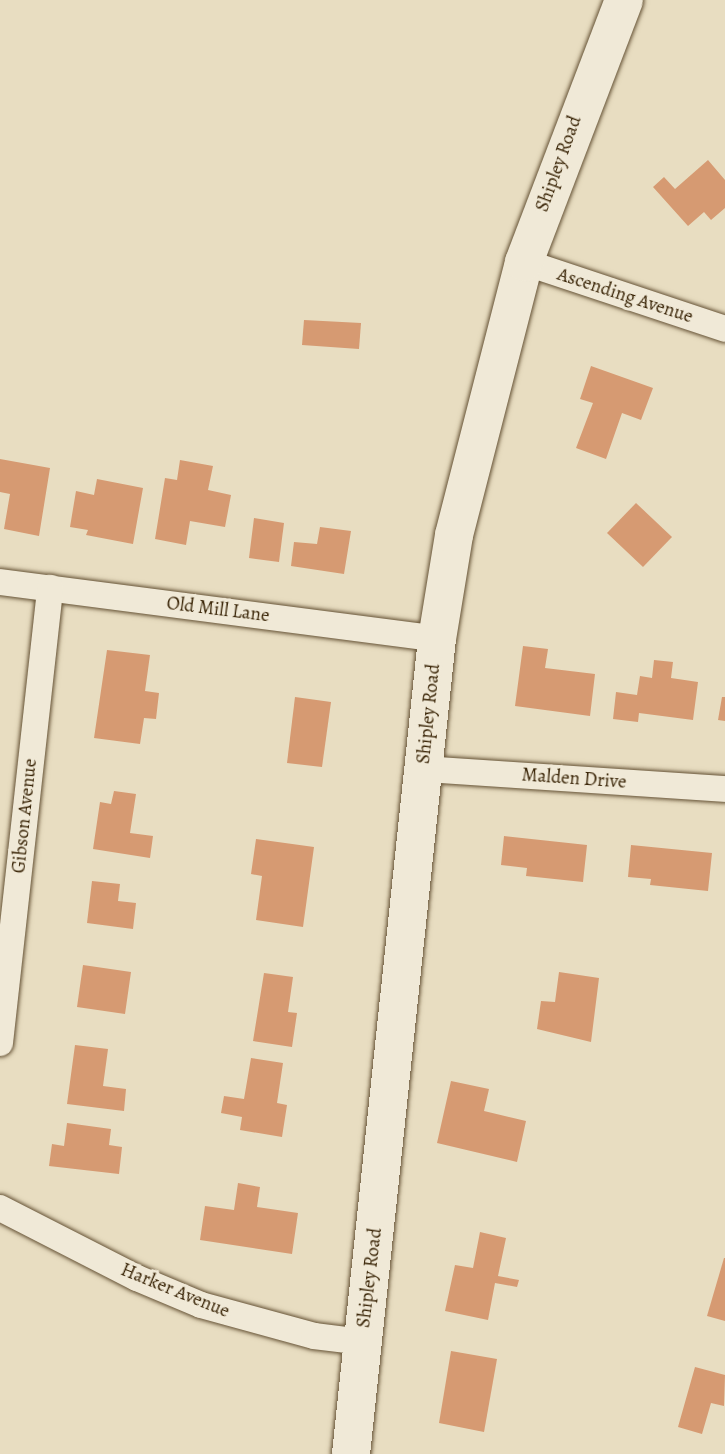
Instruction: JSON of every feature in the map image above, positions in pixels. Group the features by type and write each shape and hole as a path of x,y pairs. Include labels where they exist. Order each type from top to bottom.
{"main road":[{"name":"Shipley Road","path":"351,1454 437,639 464,486 524,262 624,0"}],"street":[{"name":"Ascending Avenue","path":"524,262 725,329"},
{"name":"Old Mill Lane","path":"0,582 437,639"},
{"name":"Gibson Avenue","path":"0,1043 4,968 50,588"},
{"name":"Malden Drive","path":"424,769 725,789"},
{"name":"Harker Avenue","path":"0,1208 137,1278 201,1305 314,1336 362,1342"}],"building":[{"path":"708,160 725,180 725,208 711,220 704,212 688,226 653,187 664,177 675,189"},
{"path":"304,320 361,323 359,349 302,345"},
{"path":"591,366 653,388 641,420 622,413 606,459 576,448 593,403 580,399"},
{"path":"0,459 50,468 39,536 4,529 10,494 0,492"},
{"path":"180,460 213,466 208,490 231,495 225,527 190,521 186,545 155,539 165,478 177,480"},
{"path":"97,479 143,488 133,544 86,535 88,530 70,527 76,491 94,495"},
{"path":"636,503 672,537 643,567 607,533"},
{"path":"254,518 284,523 279,562 249,558"},
{"path":"320,527 351,531 344,574 291,566 294,542 317,544"},
{"path":"523,646 548,649 545,668 595,674 590,716 515,706"},
{"path":"107,650 150,655 145,691 159,693 156,719 144,718 140,744 94,738"},
{"path":"654,660 673,662 671,678 698,682 693,720 639,713 638,722 613,719 616,692 637,695 640,676 652,678"},
{"path":"295,697 331,702 322,767 287,763"},
{"path":"722,697 725,697 725,721 718,720"},
{"path":"114,791 136,794 130,833 153,836 150,858 93,849 100,802 111,804"},
{"path":"504,836 587,845 583,882 526,876 527,868 501,865"},
{"path":"256,839 314,847 303,927 256,920 262,876 251,874"},
{"path":"631,845 712,853 708,891 650,885 651,879 628,877"},
{"path":"92,881 120,884 118,901 136,903 133,929 87,923"},
{"path":"83,965 131,972 125,1014 77,1007"},
{"path":"559,972 599,978 591,1042 537,1029 541,1001 555,1002"},
{"path":"264,973 293,977 288,1012 297,1013 292,1047 253,1041"},
{"path":"75,1045 108,1049 103,1086 126,1089 124,1111 67,1104"},
{"path":"251,1058 283,1063 277,1103 287,1105 282,1137 240,1130 242,1117 221,1113 224,1096 244,1099"},
{"path":"451,1081 489,1089 484,1111 526,1121 517,1162 437,1143"},
{"path":"67,1123 111,1129 109,1145 122,1147 119,1174 49,1166 52,1144 64,1146"},
{"path":"238,1183 260,1187 257,1207 298,1213 292,1254 200,1240 205,1206 234,1210"},
{"path":"480,1232 506,1238 498,1276 519,1280 517,1287 495,1283 488,1320 445,1311 455,1265 473,1268"},
{"path":"725,1258 725,1321 707,1316"},
{"path":"451,1351 497,1359 484,1432 439,1423"},
{"path":"695,1367 725,1375 724,1406 711,1403 702,1434 678,1427"}]}
